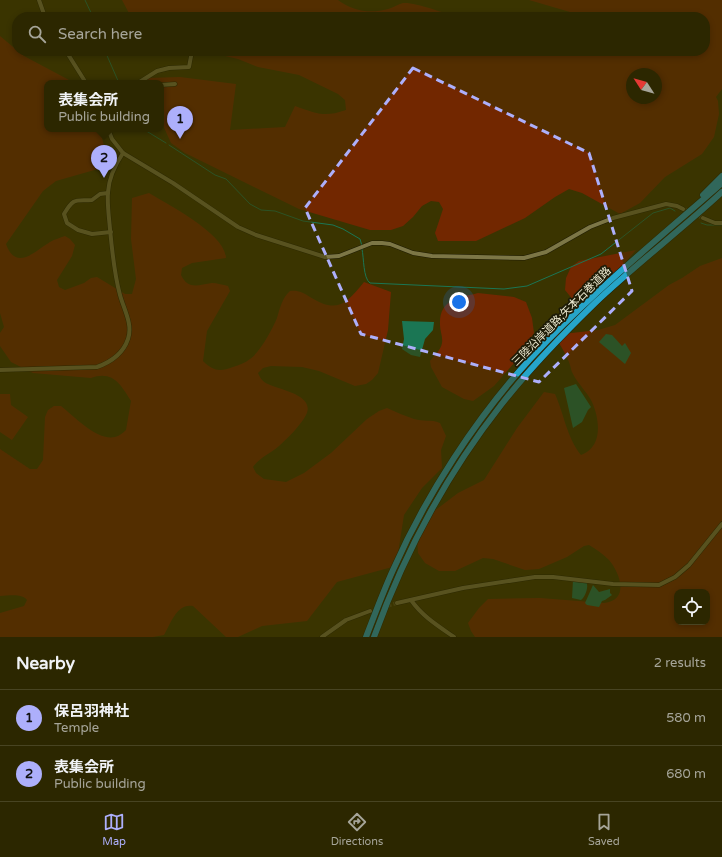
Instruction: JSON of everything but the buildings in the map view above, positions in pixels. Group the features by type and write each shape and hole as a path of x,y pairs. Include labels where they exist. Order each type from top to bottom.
{"highway":[{"path":"653,243 722,176"},
{"name":"三陸沿岸道路;矢本石巻道路","path":"366,637 393,570 432,495 486,412 531,358 653,243 722,183"},
{"name":"三陸沿岸道路;矢本石巻道路","path":"374,637 401,571 438,499 500,406 594,300 702,215 722,192"},
{"path":"702,215 722,198"}],"street":[{"path":"40,0 44,12"},
{"path":"69,56 84,80"},
{"path":"143,80 157,71 169,68 189,67 191,56"},
{"path":"164,85 175,84"},
{"path":"110,132 117,146 124,153 246,232 317,256 339,256 372,243 382,243 390,244 413,253 432,256 524,258 546,252 590,227 613,218 666,204 683,209"},
{"path":"0,370 97,367 110,361 122,351 128,339 129,323 116,278 110,232 108,193 111,176 117,162 124,153"},
{"path":"108,193 100,194 92,200 79,199 72,202 64,214 67,223 78,230 92,234 110,232"},
{"path":"702,215 715,222 722,223"},
{"path":"397,603 463,588 535,577 553,577 613,584 659,585 675,577 689,565 722,524"},
{"path":"411,600 417,609 433,624 454,637"},
{"path":"322,637 346,620 370,611"}],"highlighted area":[{"path":"413,68 589,153 632,291 539,382 361,334 305,208"}],"shaded area":[{"path":"122,0 338,0 350,7 368,11 381,10 403,3 408,3 441,12 128,12"},
{"path":"529,0 722,0 722,89 716,97 718,101 719,114 714,137 702,154 665,177 640,203 620,214 582,193 569,189 525,218 476,241 438,241 435,233 443,209 439,202 431,201 422,206 403,226 391,230 370,230 299,209 185,153 171,143 164,128 164,80 147,80 147,78 180,77 236,84 230,130 285,127 295,106 320,114 331,114 346,110 345,100 338,94 299,75 258,67 238,59 225,56 710,56 710,12 570,12"},
{"path":"0,36 12,46 12,56 24,56 69,80 44,80 44,132 99,132 106,153 98,169 56,181 43,191 6,244 10,252 15,257 20,258 32,254 56,239 65,236 70,239 75,245 72,256 57,280 59,287 65,290 84,283 91,278 97,277 125,294 132,294 136,279 131,239 132,198 149,193 181,212 206,230 216,239 223,249 226,258 192,263 182,268 181,275 190,285 216,283 228,286 230,291 207,331 203,361 213,369 228,369 244,363 254,356 269,334 277,318 283,300 290,291 301,292 319,302 334,306 346,301 364,282 391,292 388,330 378,373 366,384 355,386 319,371 302,367 271,366 263,368 258,373 262,380 266,383 302,398 308,408 304,419 294,432 253,467 256,473 264,479 286,482 304,473 331,453 367,419 379,411 387,408 414,419 440,423 446,436 441,450 442,468 422,488 404,515 396,566 337,582 307,621 262,626 238,637 226,637 193,606 187,606 175,615 164,635 153,637 0,637 0,613 24,606 27,600 22,596 0,596 0,449 30,469 37,469 43,460 45,417 48,410 54,406 61,406 79,422 94,432 108,437 115,437 126,430 131,401 116,380 105,376 91,378 33,373 11,362 0,346 0,333 4,327 0,313"},
{"path":"636,250 615,274 574,301 565,290 566,278 571,267 579,261"},
{"path":"722,258 722,637 475,637 468,623 488,599 540,598 604,603 612,601 620,592 619,579 613,565 609,560 589,545 584,546 567,557 539,569 525,570 493,559 483,558 455,571 439,571 425,563 418,553 417,539 433,512 458,493 484,480 517,428 544,392 555,394 569,434 581,455 588,451 593,446 598,432 595,409 590,398 572,373 567,358 554,335 598,330 615,325 669,285 700,266"},
{"path":"478,293 514,297 526,302 532,318 534,333 515,362 494,386 473,401 464,399 442,387 431,367 430,361 439,350 442,343 440,325 441,316 446,305 457,298"},
{"path":"402,321 434,322 433,330 425,339 420,357 411,355 402,349 404,339"},
{"path":"606,334 612,335 622,346 625,343 631,353 625,364 599,342"},
{"path":"576,384 591,407 582,422 573,428 564,388"},
{"path":"0,394 10,394 11,405 28,417 12,440 0,432"},
{"path":"573,580 588,582 586,593 581,600 572,598"},
{"path":"593,585 599,592 610,589 610,593 612,595 602,601 599,607 587,605 585,603"}],"waterway":[{"path":"85,0 91,12"},
{"path":"107,56 118,80"},
{"path":"148,132 166,143"},
{"path":"169,145 215,175 226,179 250,204 261,210 275,211 303,221 333,225 360,239 362,246"},
{"path":"362,249 366,277 370,283 504,289 527,286 601,254 653,213 670,208 675,211"},
{"path":"701,223 707,225 722,225"}],"tunnel":[{"path":"683,209 703,218"},
{"path":"376,609 397,603"}],"place":[{"name":"保呂羽神社","path":"180,139"},
{"name":"表集会所","path":"104,178"}]}
